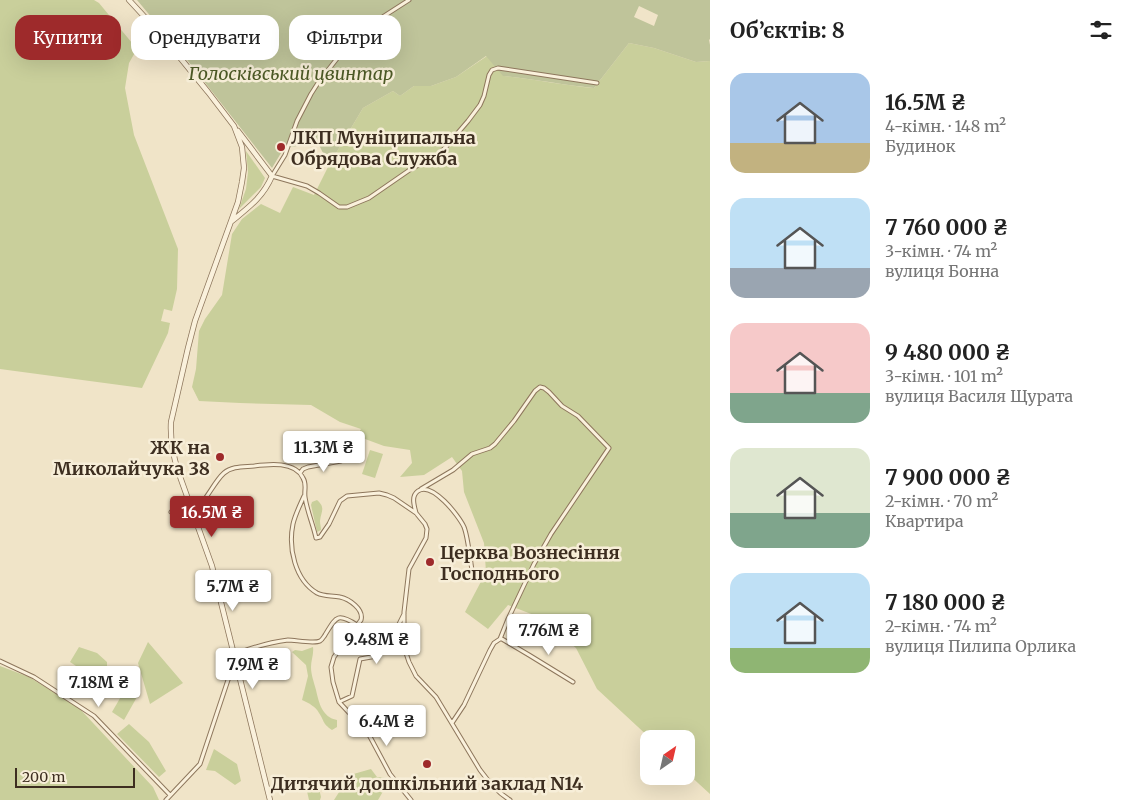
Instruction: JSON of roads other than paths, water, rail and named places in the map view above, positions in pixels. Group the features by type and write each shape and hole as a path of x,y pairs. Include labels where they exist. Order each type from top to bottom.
{"street":[{"path":"129,0 164,38 208,92 272,176 307,186 339,207 347,207 376,194 411,169 436,156 444,149 480,106 492,70 498,68 597,83"},
{"path":"231,222 263,193 285,155 297,122 311,94 346,47 367,27 409,0"},
{"path":"234,126 242,147 244,168 242,182 231,222 210,275 195,321 170,432 173,456 212,566 270,800"},
{"path":"416,513 413,500 417,492 453,470 472,454 490,448 495,444 540,387 549,392 562,406 578,416 609,448 551,534 534,564 500,639 494,643 464,704 452,723"},
{"path":"300,473 304,468 341,461"},
{"path":"171,512 181,515 195,511 225,473 235,468 275,464 289,467 302,476 306,484 305,496 316,538 320,537 329,524 340,501 347,496 379,493 394,498 416,513 425,524 427,534 409,569 404,612 404,647 416,676 436,697 487,780 510,800"},
{"path":"421,489 434,492 453,510 465,528 472,570"},
{"path":"305,496 296,514 291,533 291,543 299,572 306,584 318,593 323,596 342,598 354,604 362,616 332,662 331,673 339,702 368,733 390,774 411,800"},
{"path":"339,702 352,696 360,659 377,656 388,646 404,612"},
{"path":"236,658 238,653 277,642 291,640 320,641 333,622 339,618 345,618 357,625"},
{"path":"500,639 574,682"},
{"path":"0,661 34,677 94,716 170,795"},
{"path":"166,800 200,764 230,674 238,672"}],"place":[{"name":"ЛКП Муніципальна Обрядова Служба","path":"281,147"},
{"name":"ЖК на Миколайчука 38","path":"220,457"},
{"name":"Церква Вознесіння Господнього","path":"430,562"},
{"name":"Дитячий дошкільний заклад N14","path":"427,764"}],"park label":[{"name":"Голосківський цвинтар","path":"291,73"}]}
